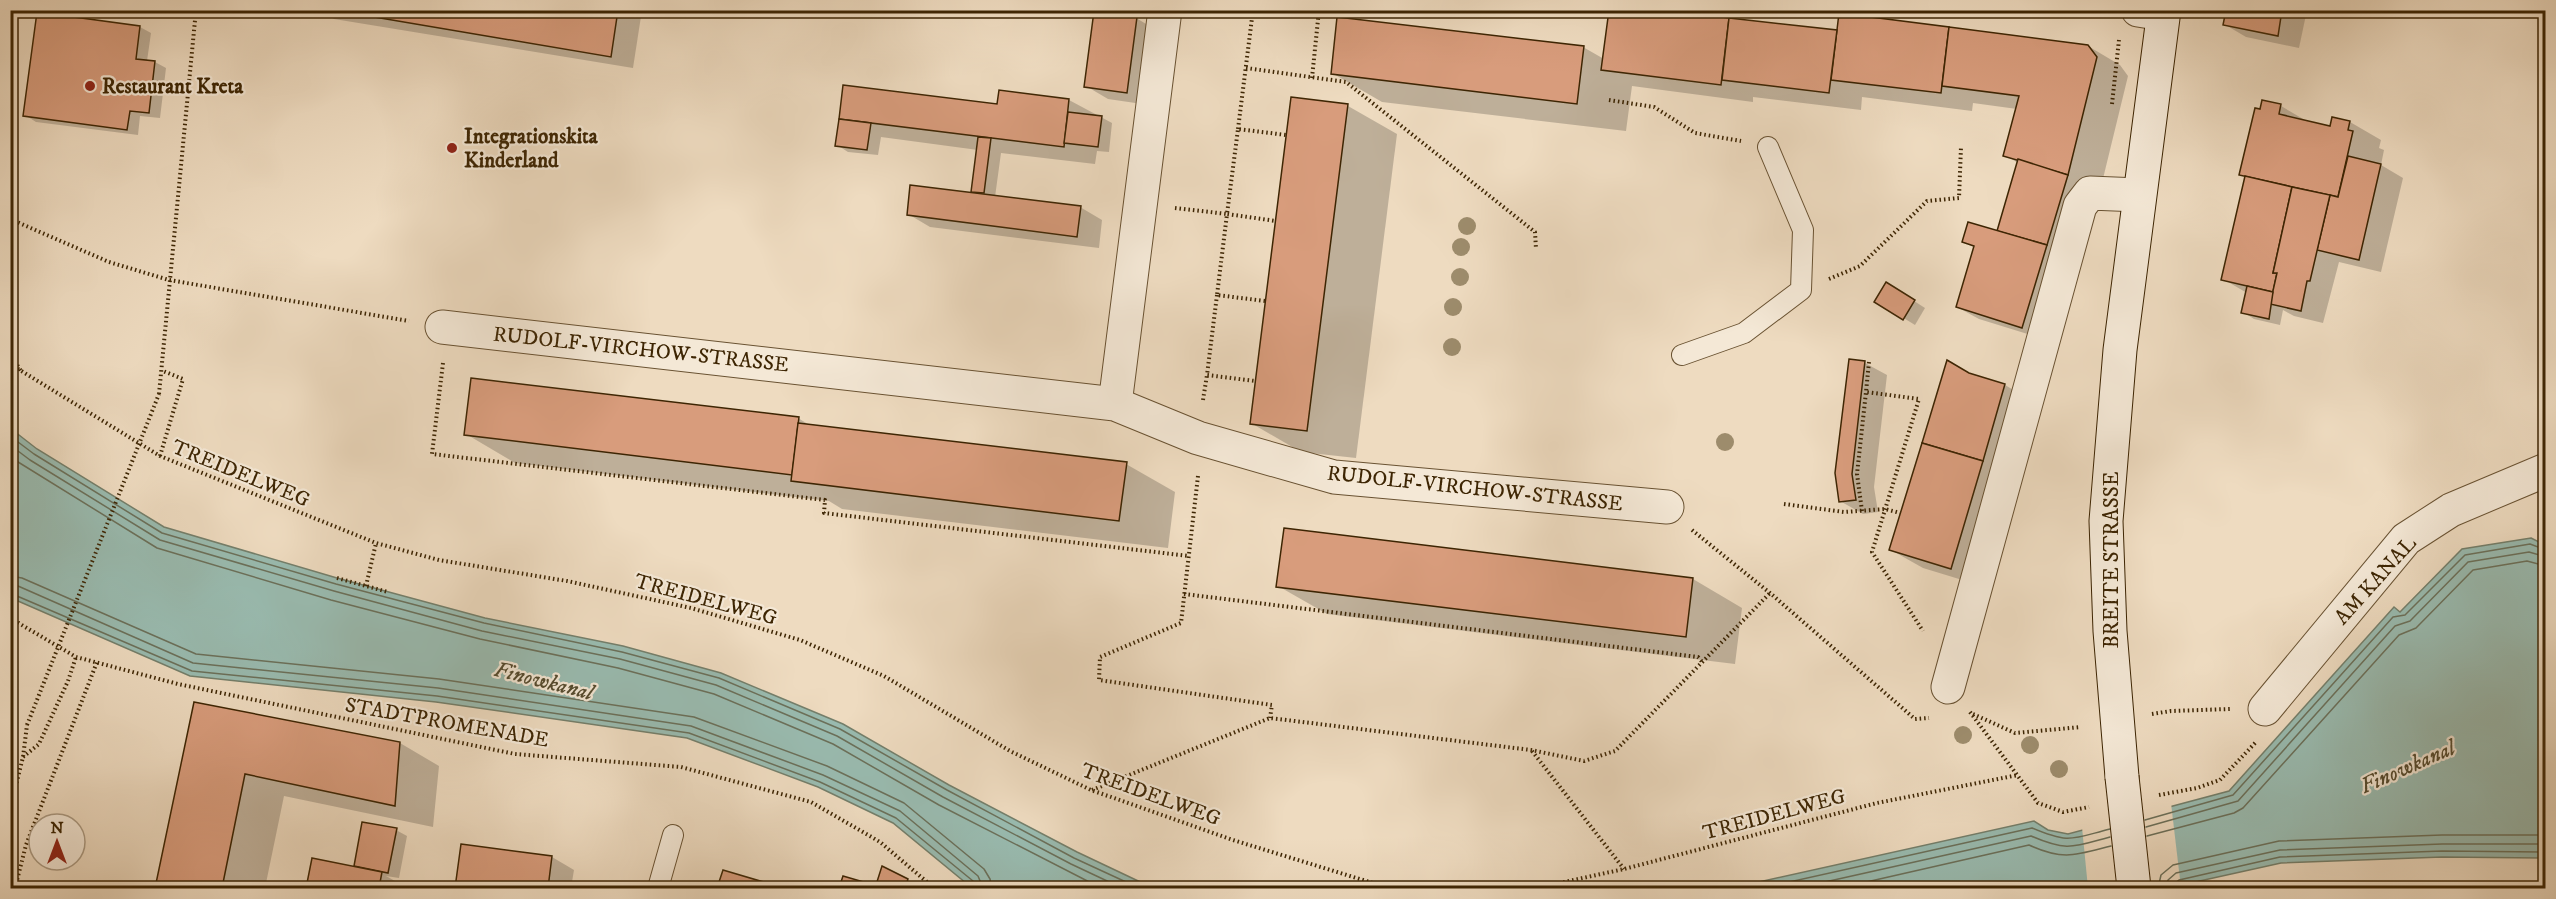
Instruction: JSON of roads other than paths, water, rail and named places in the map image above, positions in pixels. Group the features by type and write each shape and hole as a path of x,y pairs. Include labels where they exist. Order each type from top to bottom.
{"street":[{"path":"1115,404 1165,10"},
{"name":"BREITE STRASSE","path":"2134,888 2110,632 2106,521 2120,350 2139,195 2155,12"},
{"path":"1954,700 2080,206 2091,194 2139,195"},
{"name":"RUDOLF-VIRCHOW-STRASSE","path":"444,339 1115,404 1198,438 1334,477 1667,507"},
{"name":"AM KANAL","path":"2265,709 2406,539 2451,510 2546,470"}],"lane":[{"path":"1682,355 1744,333 1801,290 1803,230 1768,147"},
{"path":"658,888 673,835"}],"water":[{"name":"Finowkanal","path":"10,428 37,449 164,527 337,578 485,618 623,646 721,673 843,724 949,785 1077,852 1153,888 972,888 893,823 818,787 687,738 436,702 190,676 11,598"},
{"name":"Finowkanal","path":"2531,538 2545,545 2545,858 2442,857 2281,863 2168,888 1732,888 2034,821 2048,830 2068,834 2229,791 2394,607 2400,612 2462,549"}],"place":[{"name":"Restaurant Kreta","path":"90,86"},
{"name":"Integrationskita Kinderland","path":"452,148"}]}
